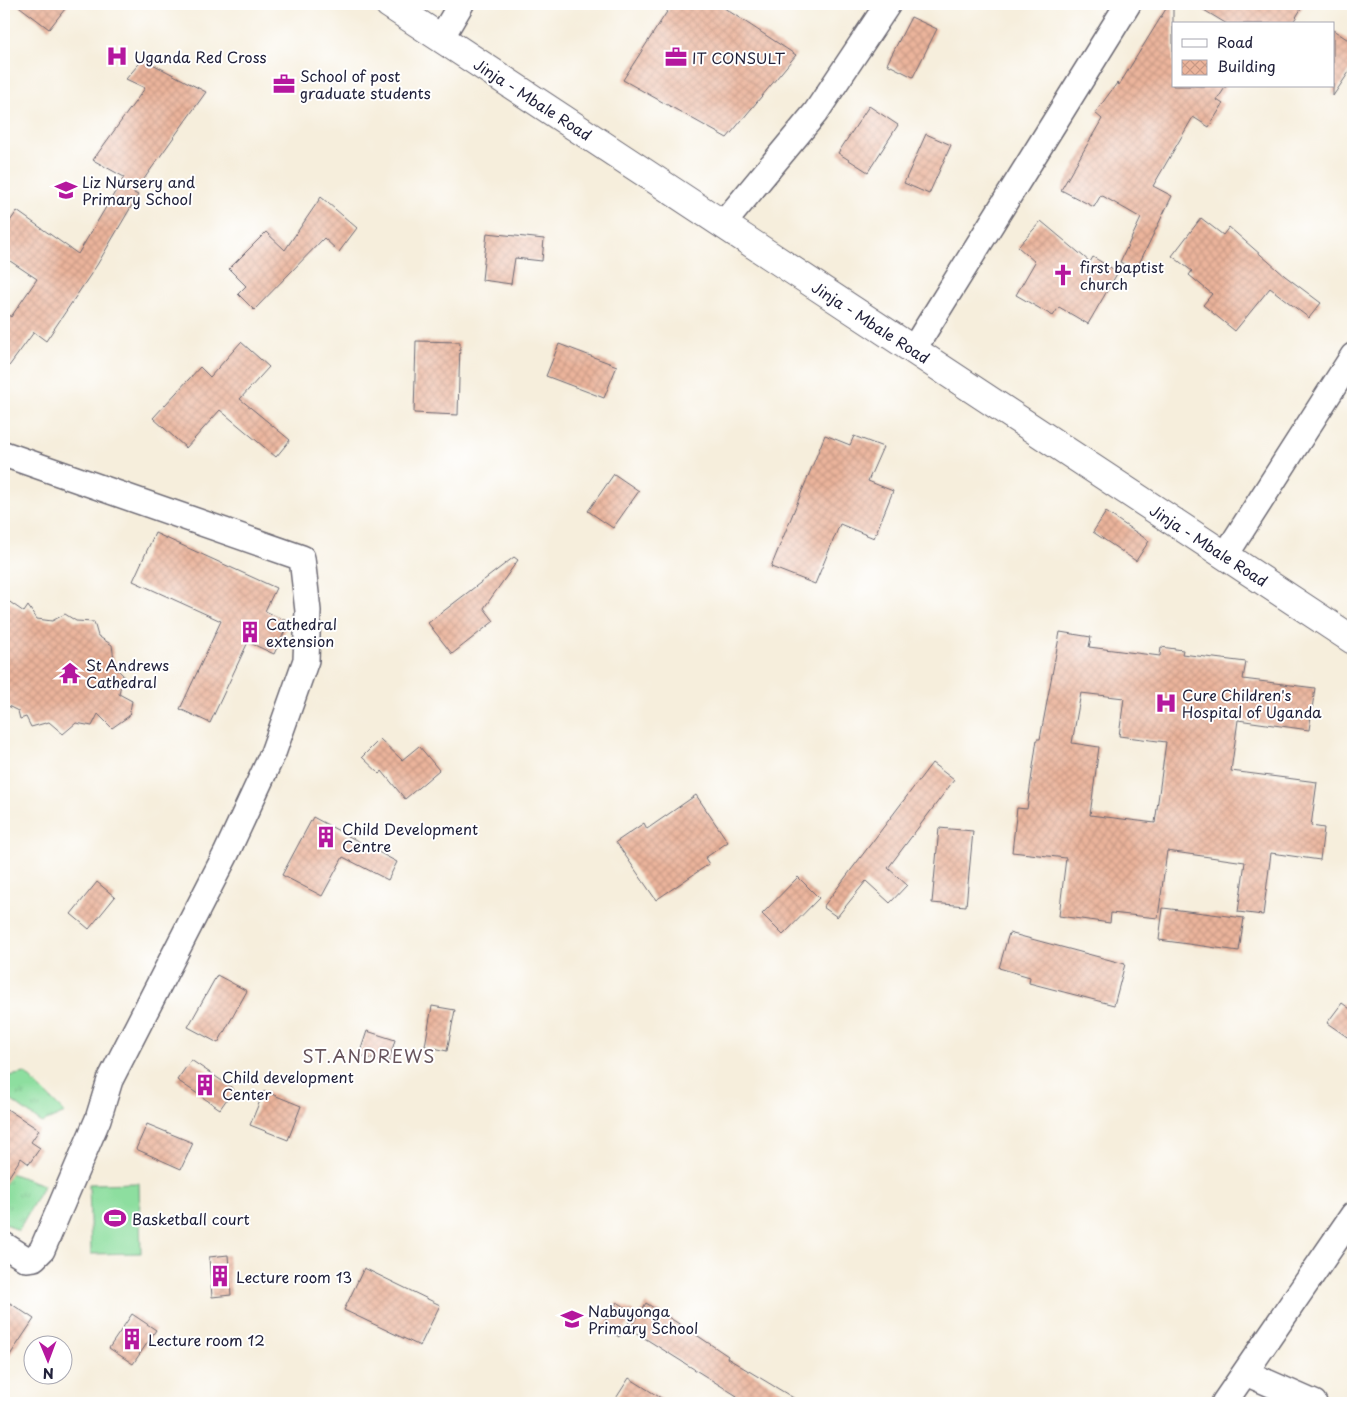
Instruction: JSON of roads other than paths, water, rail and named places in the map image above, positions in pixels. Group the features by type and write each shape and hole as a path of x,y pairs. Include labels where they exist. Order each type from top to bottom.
{"main road":[{"name":"Jinja - Mbale Road","path":"390,4 1353,640"}],"street":[{"path":"441,38 460,4"},
{"path":"723,224 816,112 888,4"},
{"path":"913,350 1128,4"},
{"path":"1225,556 1353,356"},
{"path":"4,454 302,558 308,611 306,660 273,752 226,854 110,1080 98,1119 42,1250 34,1258 26,1259 4,1245"},
{"path":"1224,1403 1353,1215"},
{"path":"1246,1373 1314,1403"}],"place":[{"name":"Uganda Red Cross","path":"117,56"},
{"name":"IT CONSULT","path":"676,57"},
{"name":"School of post graduate students","path":"284,84"},
{"name":"Liz Nursery and Primary School","path":"66,190"},
{"name":"first baptist church","path":"1063,275"},
{"name":"Cathedral extension","path":"250,632"},
{"name":"St Andrews Cathedral","path":"70,673"},
{"name":"Cure Children's Hospital of Uganda","path":"1166,703"},
{"name":"Child Development Centre","path":"326,837"},
{"name":"Child development Center","path":"205,1085"},
{"name":"Basketball court","path":"115,1218"},
{"name":"Lecture room 13","path":"220,1276"},
{"name":"Nabuyonga Primary School","path":"572,1319"},
{"name":"Lecture room 12","path":"132,1339"}],"district":[{"name":"ST.ANDREWS","path":"369,1055"}]}
